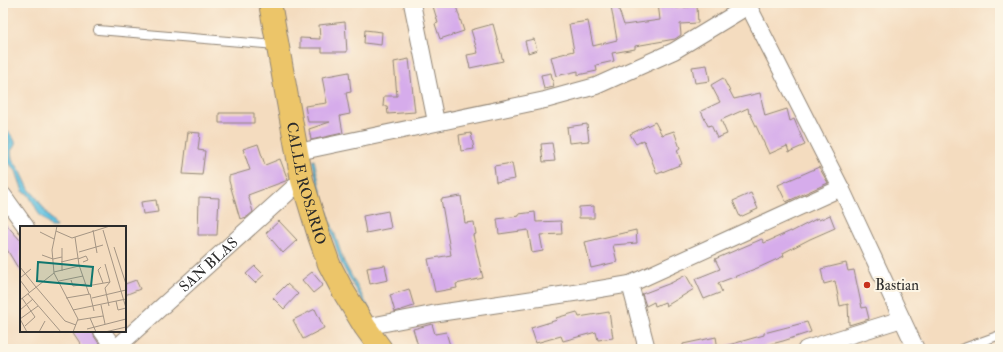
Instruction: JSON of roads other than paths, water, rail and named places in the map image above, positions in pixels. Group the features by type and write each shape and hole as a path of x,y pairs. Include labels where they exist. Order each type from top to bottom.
{"main road":[{"name":"CALLE ROSARIO","path":"270,3 302,180 319,236 329,264 365,327 380,349"}],"street":[{"path":"412,3 436,122"},
{"path":"298,152 544,100 596,86 674,51 748,5 841,188 916,349"},
{"name":"SAN BLAS","path":"115,349 302,180"},
{"path":"365,327 432,314 630,284 841,188"},
{"path":"3,195 25,226"},
{"path":"630,284 647,349"},
{"path":"806,349 902,319"},
{"path":"103,332 115,349"}],"lane":[{"path":"98,30 278,45"},
{"path":"962,349 1000,335"}],"water":[{"path":"3,128 15,141 15,145 11,151 12,159 21,172 29,189 55,226 50,226 39,214 28,194 23,191 16,171 9,163 6,153 9,142 8,138 3,134"},
{"path":"314,160 323,199 344,262 372,314 370,314 341,263 321,199 312,161"}],"place":[{"name":"Bastian","path":"867,285"}]}
